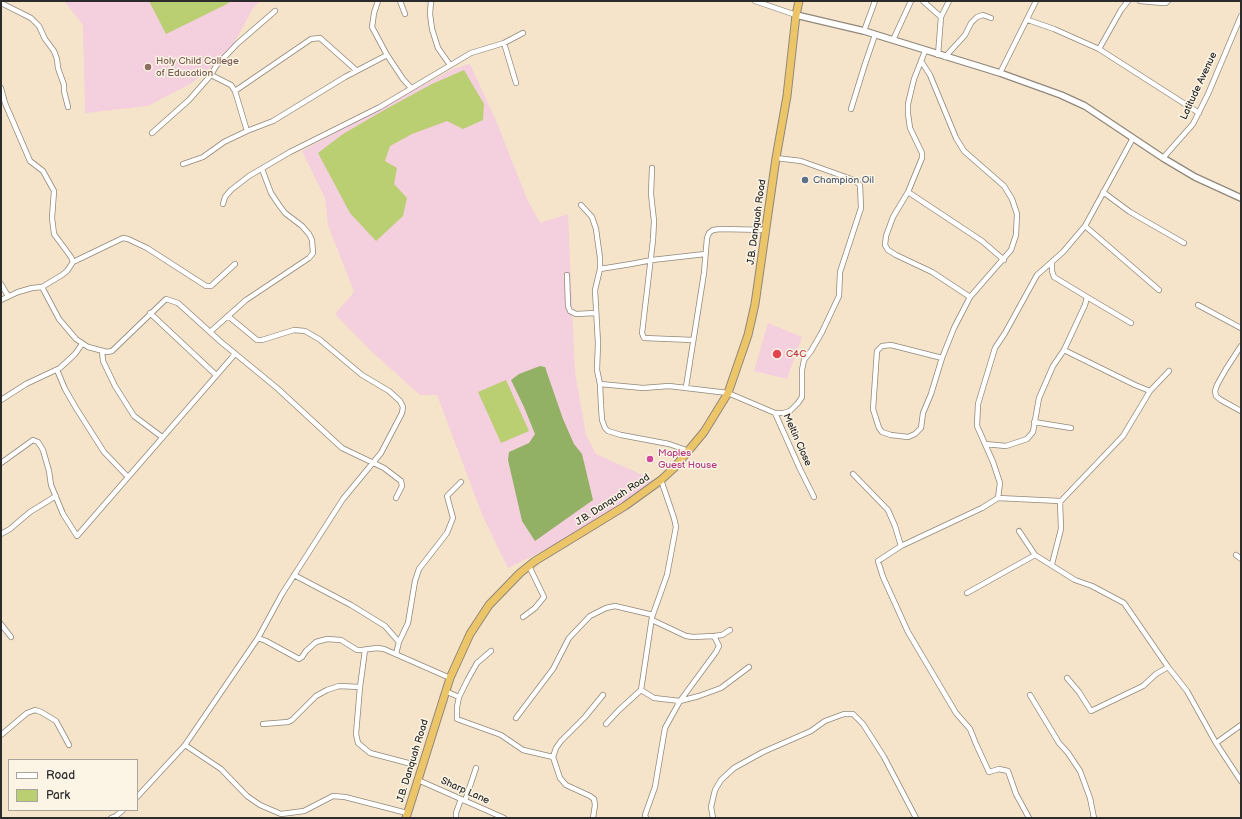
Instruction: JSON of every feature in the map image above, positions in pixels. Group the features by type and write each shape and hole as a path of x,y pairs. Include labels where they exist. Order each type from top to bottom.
{"highway":[{"name":"J.B. Danquah Road","path":"406,816 450,678 463,648 480,618 499,593 529,566 548,552 625,506 661,480 689,451 704,432 728,393 748,335 755,304 767,230 776,158 787,96 796,15 799,1"}],"street":[{"path":"378,1 372,27 387,55 411,88"},
{"path":"400,1 405,14"},
{"path":"432,1 430,14 432,29 438,48 450,65"},
{"path":"754,1 796,15 864,31 1000,73 1061,95 1085,106 1163,158 1195,177 1241,198"},
{"path":"864,31 875,1"},
{"path":"893,40 911,1"},
{"path":"923,1 941,17"},
{"path":"938,55 941,17 949,1"},
{"path":"1000,73 1028,20 1036,1"},
{"path":"1099,49 1128,1"},
{"path":"1140,1 1163,3 1168,1"},
{"path":"1,3 31,18 39,26 57,59 68,107"},
{"path":"152,133 189,100 211,75 216,66 237,44 275,11"},
{"path":"945,57 965,35 977,17 983,15 991,18"},
{"name":"Latitude Avenue","path":"1163,158 1193,124 1208,94 1241,16"},
{"path":"1028,20 1099,49 1199,113"},
{"path":"223,204 225,198 231,190 240,182 290,152 380,107 471,54 504,43 523,33"},
{"path":"851,109 875,35"},
{"path":"235,91 311,39 320,38 356,70"},
{"path":"504,43 516,83"},
{"path":"925,51 914,79 908,104 910,128 922,153 922,158 908,192 893,218 886,236 886,245 888,250 932,272 970,297"},
{"path":"184,164 204,157 224,142 273,121 356,70 387,55"},
{"path":"921,61 930,75 956,138 964,151 1004,186 1012,199 1016,214 1016,235 1011,250 1004,260 970,297 954,328 942,358 932,394 922,413 921,428 915,434 908,437 891,435 882,432 879,428 873,409 877,350 882,346 891,345 942,358"},
{"path":"211,75 231,85 235,91 247,131"},
{"path":"1,88 5,103 30,161 43,171 54,191 52,218 54,234 73,262"},
{"path":"998,498 1000,483 993,462 977,426 978,404 995,348 1005,333 1037,274 1052,262 1085,226 1133,138"},
{"path":"775,413 790,411 802,397 802,370 804,360 822,332 839,296 840,272 861,208 860,185 854,180 801,161 776,158"},
{"path":"652,168 651,194 654,221 652,260 642,333 644,338 693,340"},
{"path":"210,332 246,300 309,258 313,253 312,240 309,234 302,226 285,213 279,205 271,193 262,169"},
{"path":"908,192 982,240 1004,260"},
{"path":"1103,192 1130,212 1184,243"},
{"path":"581,205 592,217 596,229 600,258 600,269 595,290 598,343 597,370 600,384 602,420 604,428 608,431 639,439 670,444 689,451"},
{"path":"1085,226 1159,290"},
{"path":"686,388 704,273 707,238 709,233 714,230 767,230"},
{"path":"1,300 8,296 32,288 42,287 62,275 73,262 123,238 147,248 206,286 212,286 235,264"},
{"path":"600,269 652,260 705,254"},
{"path":"1052,262 1054,277 1131,323"},
{"path":"567,274 568,306 570,312 576,314 596,313"},
{"path":"1,284 8,296"},
{"path":"42,287 60,319 76,339 82,344 102,351 112,351 166,299 178,303 235,354 277,388 342,448 384,468 401,481 402,486 396,498"},
{"path":"985,444 1006,446 1027,439 1033,432 1039,398 1053,366 1064,350 1085,305 1087,297"},
{"path":"1198,305 1241,328"},
{"path":"150,313 216,375"},
{"path":"138,796 185,745 258,638 294,575 343,499 381,453 402,413 403,407 400,401 389,391 362,375 319,339 305,331 294,330 262,340 257,340 228,316"},
{"path":"1,400 26,384 57,370 75,354 82,344"},
{"path":"1241,346 1226,369 1215,391 1216,396 1220,400 1241,411"},
{"path":"1064,350 1150,391"},
{"path":"102,351 103,361 115,386 134,416 162,438"},
{"path":"1,463 33,440 38,442 43,450 51,485 63,514 77,536 235,354"},
{"path":"57,370 72,402 104,452 128,477"},
{"path":"1052,564 1061,530 1060,502 1123,436 1150,391 1169,371"},
{"name":"Meltin Close","path":"600,384 643,388 669,386 728,393 775,413 814,498"},
{"path":"1034,422 1071,428"},
{"path":"853,474 888,510 901,546"},
{"path":"606,724 641,690 653,618 667,575 676,527 661,480"},
{"path":"396,654 408,623 415,581 419,569 447,533 453,518 447,496 461,482"},
{"path":"1,534 10,529 30,512 56,496"},
{"path":"1029,818 1016,794 1008,771 999,769 989,772 970,729 956,712 908,632 883,577 878,561 901,546 976,512 998,498 1060,502"},
{"path":"1019,531 1035,554 1075,580 1092,586 1124,603 1187,691 1216,742 1241,781"},
{"path":"966,593 1035,554"},
{"path":"1236,555 1241,559"},
{"path":"524,618 542,601 544,597 529,566"},
{"path":"294,575 356,608 384,626 400,642"},
{"path":"516,718 553,670 569,638 590,616 606,608 615,606 653,618 686,636 722,635 730,630"},
{"path":"1,624 11,637"},
{"path":"646,818 645,815 654,787 665,728 680,701 716,652 719,646 714,636"},
{"path":"258,638 299,659 316,642 327,639 341,640 357,650 377,648 384,649 450,678"},
{"path":"365,650 356,734 358,743 370,753 408,763"},
{"path":"491,651 477,664 459,697 457,719 501,735 523,750 553,757"},
{"path":"1066,678 1079,692 1091,711 1142,686 1168,666"},
{"path":"641,690 654,698 680,701 721,688 750,667"},
{"path":"263,724 292,720 316,696 327,690 339,686 360,687"},
{"path":"445,691 459,697"},
{"path":"593,818 595,805 594,800 590,796 566,785 560,778 553,757 560,741 585,717 604,695"},
{"path":"1030,695 1059,743 1080,771 1090,798 1094,818"},
{"path":"1,735 26,713 35,710 47,714 56,721 69,746"},
{"path":"713,818 711,806 715,790 721,780 734,768 763,752 811,731 825,721 844,714 853,714 863,724 884,757 916,818"},
{"path":"1216,742 1241,725"},
{"path":"185,745 220,769 247,796 260,805 281,814 304,811 333,796 345,797 406,816"},
{"path":"456,818 456,813 476,768"},
{"name":"Sharp Lane","path":"418,780 504,818"},
{"path":"111,818 122,811"}],"shaded area":[{"name":"Holy Child College of Education","path":"64,1 260,1 253,8 230,51 192,83 148,106 85,113 83,25"},
{"path":"470,64 497,123 527,199 540,223 568,214 575,373 586,435 596,454 656,481 615,510 549,548 508,568 483,517 437,395 420,395 371,351 335,314 354,292 328,225 325,198 302,151 453,69"},
{"name":"C4C","path":"768,323 802,337 787,379 754,371"}],"green space":[{"path":"149,1 228,1 229,3 166,34"},
{"path":"464,70 484,104 483,120 463,129 447,121 412,134 390,146 385,161 397,168 394,184 407,198 403,216 376,241 350,213 318,153 343,134 386,109 432,84"},
{"path":"540,366 545,367 563,419 574,444 582,454 593,500 535,541 522,521 508,460 509,452 529,443 535,434 511,380 519,374"},
{"path":"506,380 529,431 501,443 478,392"}],"place":[{"name":"Holy Child College of Education","path":"148,67"},
{"name":"Champion Oil","path":"805,180"},
{"name":"C4C","path":"777,354"},
{"name":"Maples Guest House","path":"650,459"}]}
